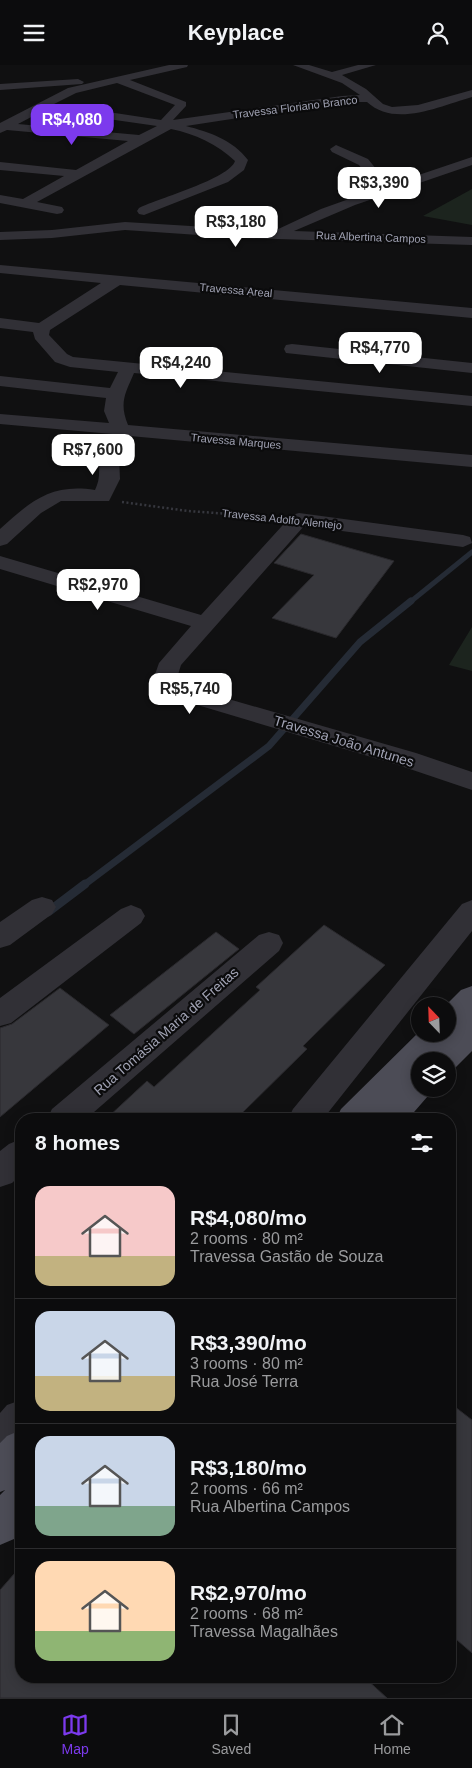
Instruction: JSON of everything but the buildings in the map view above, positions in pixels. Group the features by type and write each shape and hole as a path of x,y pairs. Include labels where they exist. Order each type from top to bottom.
{"main road":[{"path":"456,1015 472,998"},
{"path":"451,1052 472,1031"},
{"path":"358,1113 428,1043"},
{"path":"392,1113 411,1093"},
{"path":"0,1472 15,1456"}],"street":[{"path":"150,65 164,70"},
{"path":"2,127 72,91 183,65"},
{"path":"298,65 352,83 370,98"},
{"path":"331,75 371,65"},
{"path":"44,71 58,83 72,91"},
{"path":"26,203 168,124 182,103 119,80"},
{"path":"0,87 58,83 104,83"},
{"name":"Travessa Floriano Branco","path":"168,124 320,101 370,98 374,104 384,110 405,111 472,93"},
{"path":"35,110 168,124 228,148 242,160 238,169 223,179 170,198 144,211"},
{"path":"2,127 142,139"},
{"path":"336,149 364,162 373,172 379,184 388,191"},
{"path":"276,235 314,215 472,161"},
{"path":"0,166 78,174"},
{"path":"0,199 57,210"},
{"name":"Rua Albertina Campos","path":"0,236 52,234 125,227 276,235 472,241"},
{"name":"Travessa Areal","path":"0,269 472,313"},
{"path":"0,323 42,328 118,279"},
{"path":"42,328 41,336 61,358 70,362 472,401"},
{"path":"292,349 472,369"},
{"path":"3,534 49,498 83,493 102,497 110,479 110,457 121,439 121,431 113,411 117,394 128,368"},
{"path":"0,381 117,394"},
{"name":"Travessa Marques","path":"0,419 472,461"},
{"name":"Travessa Adolfo Alentejo","path":"299,519 463,541"},
{"name":"Travessa João Antunes","path":"299,519 207,624 170,663 164,677 164,683 172,690 407,759 472,781"},
{"path":"0,563 207,624"},
{"path":"0,937 42,907"},
{"path":"309,1113 472,911"},
{"path":"0,1014 131,915"},
{"name":"Rua Tomásia Maria de Freitas","path":"70,1113 269,943"},
{"path":"0,1172 15,1159"},
{"path":"0,1441 15,1425"}],"path":[{"name":"Travessa Adolfo Alentejo","path":"102,497 144,506 299,519"}],"shaded area":[{"path":"472,189 472,225 423,216"},
{"path":"472,627 472,671 449,665"}],"waterway":[{"path":"409,603 472,552"},
{"path":"84,885 269,746 360,642 411,601"},
{"path":"48,912 85,884"}]}
